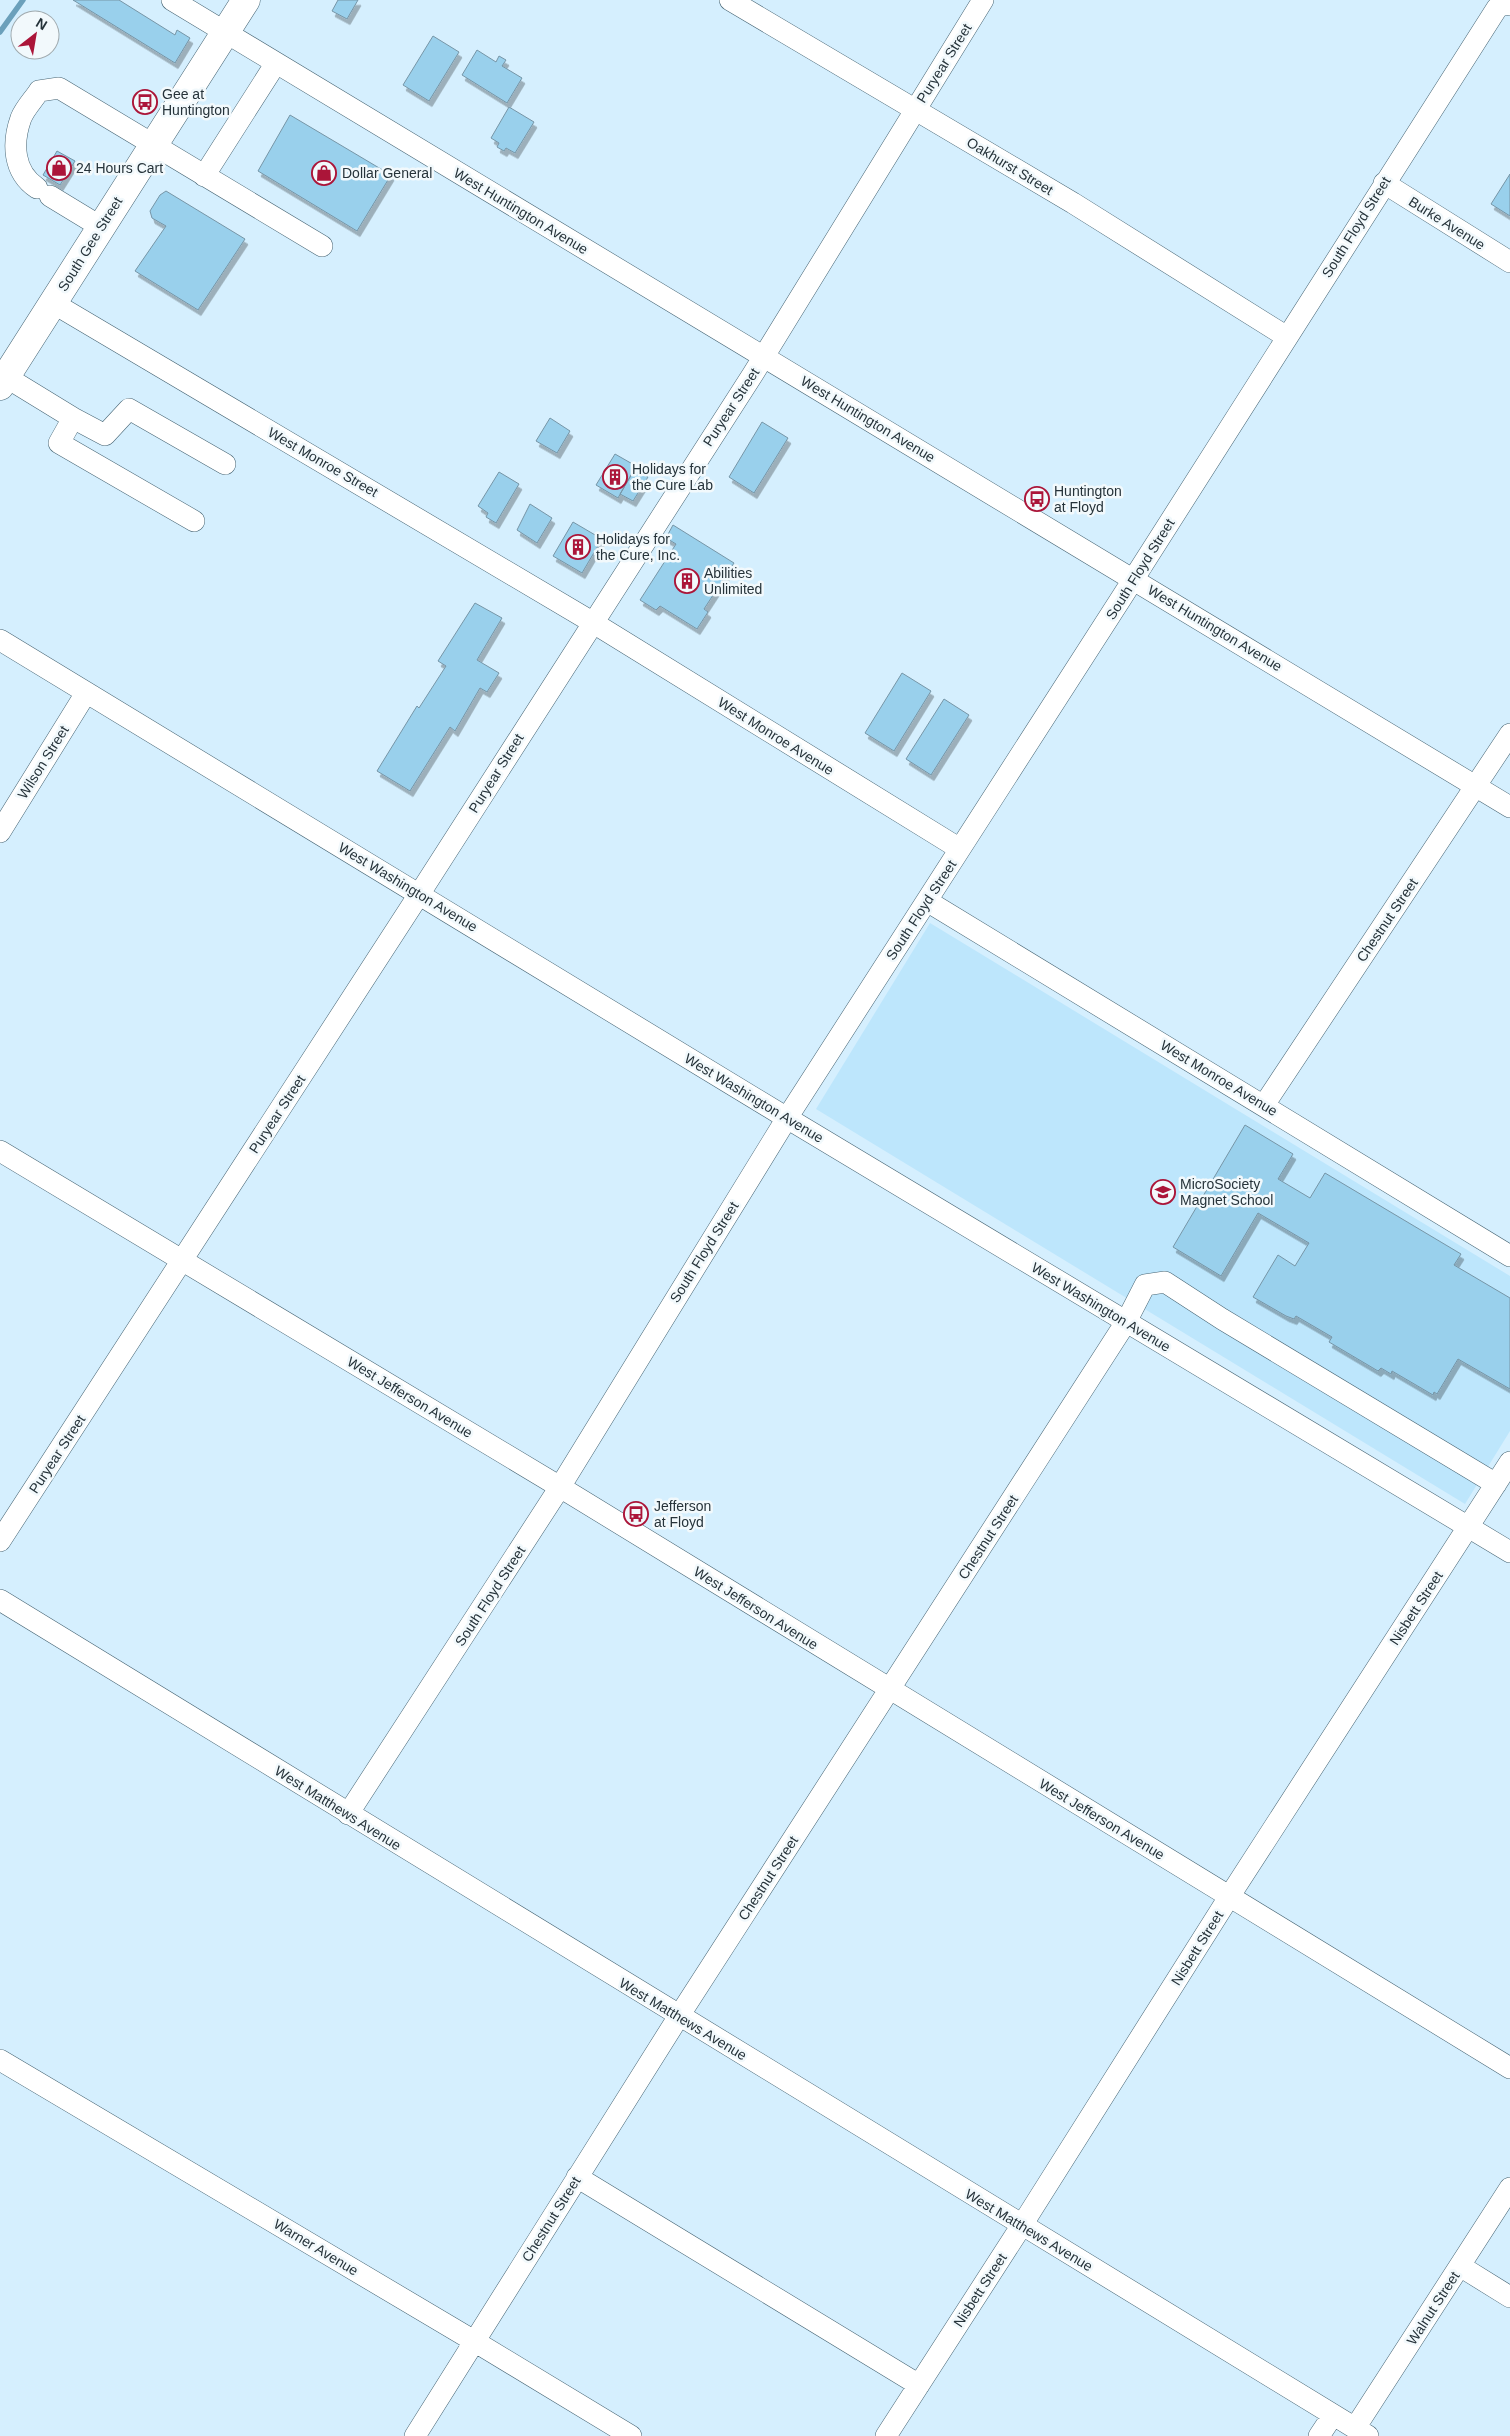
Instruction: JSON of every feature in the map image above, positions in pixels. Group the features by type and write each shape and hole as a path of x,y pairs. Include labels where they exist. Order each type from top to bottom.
{"main road":[{"name":"South Gee Street","path":"3,382 246,0"}],"street":[{"name":"West Huntington Avenue","path":"172,0 1510,806"},
{"name":"Oakhurst Street","path":"730,0 1073,203 1287,337"},
{"name":"Puryear Street","path":"0,1541 183,1261 763,357 983,0"},
{"name":"South Floyd Street","path":"348,1814 560,1488 787,1118 1134,578 1384,183 1503,6"},
{"path":"204,176 276,63"},
{"path":"101,227 28,182 15,156 22,117 39,91 59,88 322,246"},
{"name":"Burke Avenue","path":"1384,183 1510,262"},
{"name":"West Monroe Street","path":"53,303 592,622"},
{"path":"3,382 104,435 129,409 225,464"},
{"path":"73,418 59,444 194,521"},
{"name":"West Monroe Avenue","path":"592,622 960,849"},
{"name":"West Washington Avenue","path":"0,640 420,893 787,1118 1510,1552"},
{"name":"Wilson Street","path":"0,832 86,692"},
{"name":"Chestnut Street","path":"1264,1105 1510,734"},
{"name":"West Monroe Avenue","path":"927,901 1510,1256"},
{"name":"West Jefferson Avenue","path":"0,1151 560,1488 1510,2068"},
{"name":"Chestnut Street","path":"415,2436 679,2016 1126,1322 1146,1285 1165,1282 1496,1484"},
{"name":"Nisbett Street","path":"886,2436 1022,2225 1229,1896 1510,1462"},
{"name":"West Matthews Avenue","path":"0,1600 1361,2432"},
{"name":"Warner Avenue","path":"0,2060 474,2340 631,2436"},
{"path":"577,2177 919,2385"},
{"name":"Walnut Street","path":"1361,2432 1460,2266 1510,2188"},
{"path":"1460,2266 1510,2297"},
{"path":"1319,2436 1333,2415"}],"shaded area":[{"name":"MicroSociety Magnet School","path":"930,923 1510,1276 1510,1431 1465,1504 816,1109"}],"building":[{"path":"73,0 119,0 175,35 177,30 190,38 175,63"},
{"path":"338,0 358,0 347,19 332,11"},
{"path":"433,36 459,52 429,101 403,85"},
{"path":"477,50 496,62 499,56 506,60 502,66 522,78 507,103 462,75"},
{"path":"509,107 534,122 515,153 506,148 504,151 497,147 499,143 491,138"},
{"name":"Dollar General","path":"290,115 391,175 357,231 258,171"},
{"name":"24 Hours Cart","path":"57,151 75,161 60,185 43,175"},
{"path":"1510,174 1510,216 1491,204"},
{"path":"166,191 245,239 198,310 135,271 166,226 152,218 150,211 160,195"},
{"path":"550,418 570,431 557,453 536,441"},
{"path":"762,422 788,438 754,493 729,477"},
{"name":"Holidays for the Cure Lab","path":"615,454 636,466 618,498 596,485"},
{"path":"635,469 648,477 633,501 620,494"},
{"path":"499,472 519,484 496,523 486,517 488,513 478,506"},
{"path":"530,504 552,518 537,543 517,530"},
{"name":"Holidays for the Cure, Inc.","path":"573,522 602,539 582,573 553,556"},
{"name":"Abilities Unlimited","path":"673,525 734,563 704,609 708,612 697,629 660,606 656,610 640,600 676,544 666,538"},
{"path":"475,603 502,618 477,660 499,673 487,692 480,688 455,731 450,727 410,791 377,771 417,706 419,708 446,666 438,661"},
{"path":"902,673 931,691 894,751 865,733"},
{"path":"944,699 969,715 931,775 906,759"},
{"path":"1245,1125 1293,1154 1278,1179 1310,1198 1325,1173 1461,1254 1454,1265 1510,1298 1510,1389 1458,1359 1437,1394 1434,1392 1433,1395 1392,1371 1391,1374 1381,1368 1378,1371 1329,1342 1332,1337 1296,1316 1294,1319 1286,1316 1253,1297 1278,1255 1295,1266 1309,1243 1258,1213 1221,1276 1173,1247"}],"waterway":[{"path":"0,32 23,0"}],"place":[{"name":"Gee at Huntington","path":"145,102"},
{"name":"24 Hours Cart","path":"59,168"},
{"name":"Dollar General","path":"324,173"},
{"name":"Holidays for the Cure Lab","path":"615,477"},
{"name":"Huntington at Floyd","path":"1037,499"},
{"name":"Holidays for the Cure, Inc.","path":"578,547"},
{"name":"Abilities Unlimited","path":"687,581"},
{"name":"MicroSociety Magnet School","path":"1163,1192"},
{"name":"Jefferson at Floyd","path":"636,1514"}]}
